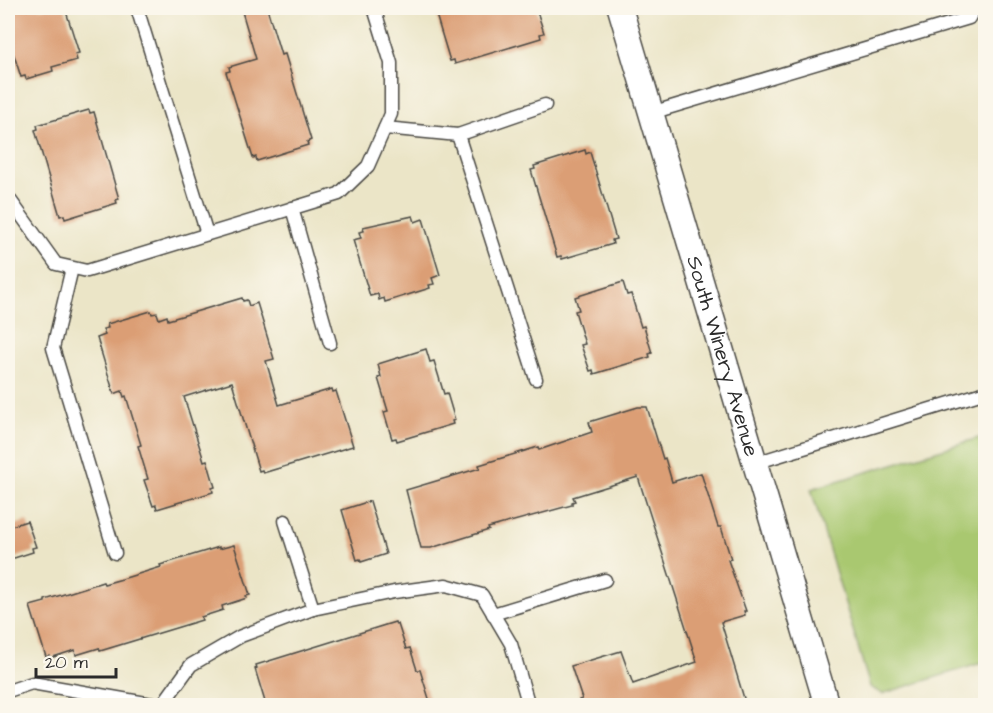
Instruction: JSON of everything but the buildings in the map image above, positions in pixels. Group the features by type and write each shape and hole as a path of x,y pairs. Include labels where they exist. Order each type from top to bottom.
{"street":[{"name":"South Winery Avenue","path":"620,8 827,705"}],"lane":[{"path":"137,8 207,234"},
{"path":"8,197 56,264 87,271 339,194 368,166 391,114 391,63 374,8"},
{"path":"651,113 969,18 974,8"},
{"path":"385,128 458,135 545,105"},
{"path":"458,135 536,379"},
{"path":"292,208 330,343"},
{"path":"72,268 53,348 115,553"},
{"path":"756,463 986,392"},
{"path":"285,521 313,609"},
{"path":"494,614 605,580"},
{"path":"8,692 32,683 163,705 191,665 241,636 313,609 394,592 447,585 482,595 511,644 529,705"}],"green space":[{"path":"985,436 985,662 882,694 870,687 811,489"}]}
